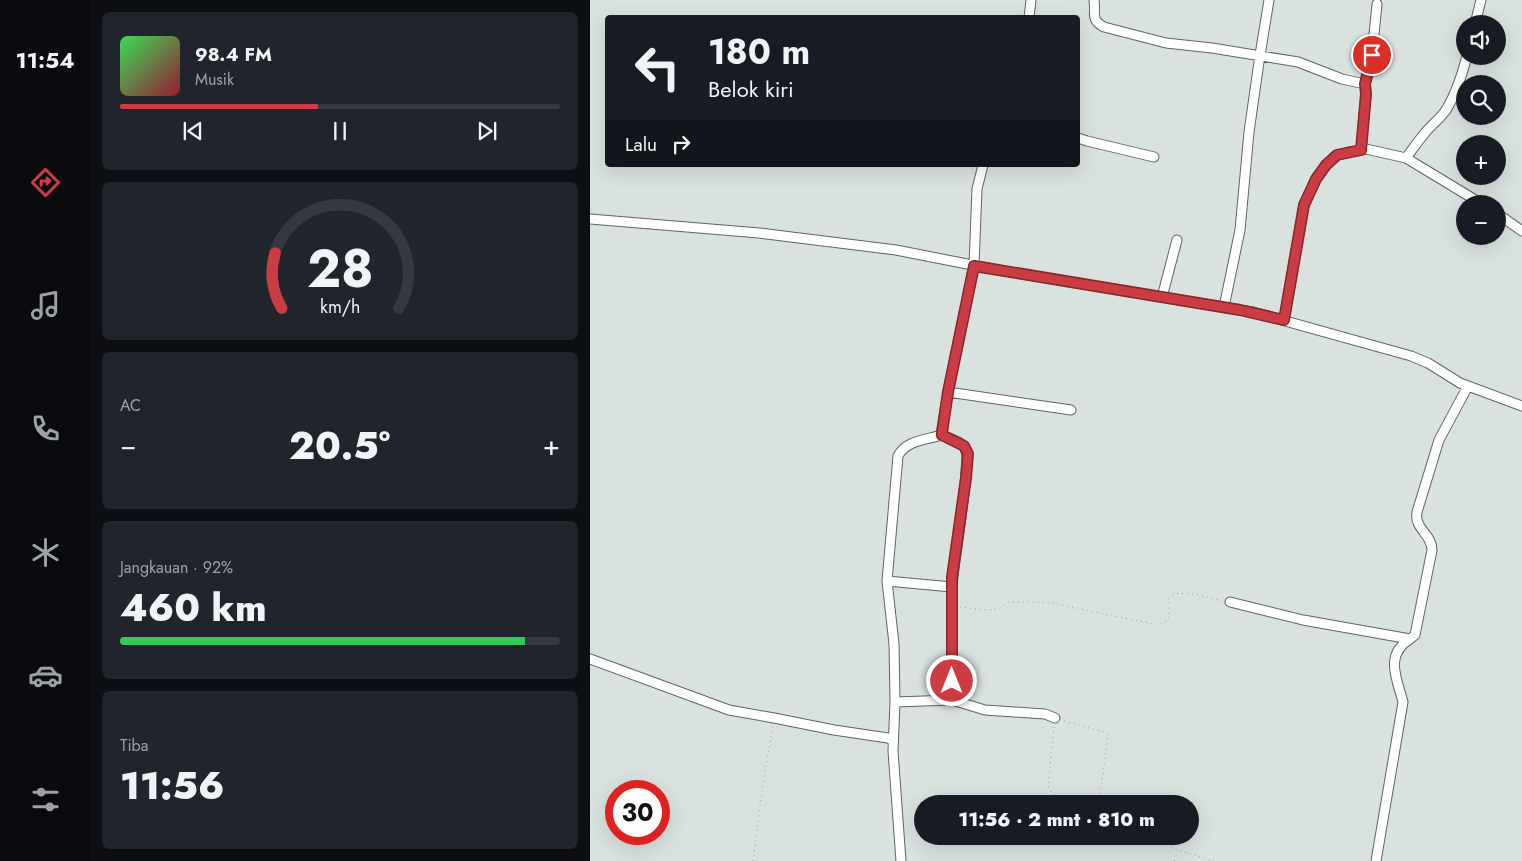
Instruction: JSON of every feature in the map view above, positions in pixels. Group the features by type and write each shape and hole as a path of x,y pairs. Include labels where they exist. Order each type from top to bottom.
{"street":[{"path":"1029,15 1031,0"},
{"path":"1094,0 1094,18 1098,24 1104,27 1166,43 1260,55 1298,62 1342,79 1365,84"},
{"path":"1224,307 1240,230 1249,132 1269,0"},
{"path":"1477,15 1481,0"},
{"path":"1361,150 1366,94 1365,84 1372,55 1377,4"},
{"path":"1406,158 1425,132 1445,111 1454,95 1464,65"},
{"path":"1080,139 1154,157"},
{"path":"1284,320 1304,205 1316,179 1326,165 1337,155 1361,150 1374,150 1406,158 1467,195"},
{"path":"942,435 948,392 974,266 977,189 982,167"},
{"path":"590,219 776,235 896,250 974,266 1224,307 1284,320 1416,357 1468,386 1522,406"},
{"path":"1506,220 1522,231"},
{"path":"1162,297 1178,240"},
{"path":"1376,861 1402,702 1395,678 1396,656 1401,644 1415,635 1432,550 1431,543 1417,522 1417,512 1439,440 1468,386"},
{"path":"948,392 1071,410"},
{"path":"901,861 893,741 895,702 894,644 887,581 898,456 903,449 911,444 942,435 964,446 968,454 952,587 952,700"},
{"path":"887,581 952,587"},
{"path":"1230,602 1303,620 1410,639"},
{"path":"590,659 729,710 888,738 893,741"},
{"path":"895,702 952,700 985,710 1045,714 1055,718"}],"path":[{"path":"951,604 959,607 986,610 998,609 1009,602 1048,602 1153,624 1161,624 1168,620 1169,598 1174,594 1184,593 1230,602"},
{"path":"753,861 774,718"},
{"path":"1057,795 1052,793 1048,787 1055,718 1104,732 1108,736 1100,795"},
{"path":"1169,845 1178,850 1214,861"},
{"path":"1174,861 1178,850"}],"route":[{"path":"952,681 952,577 968,454 964,446 942,435 942,433 948,392 974,266 1240,310 1284,320 1304,205 1316,179 1326,165 1337,155 1361,150 1366,94 1365,84 1372,55"}]}
